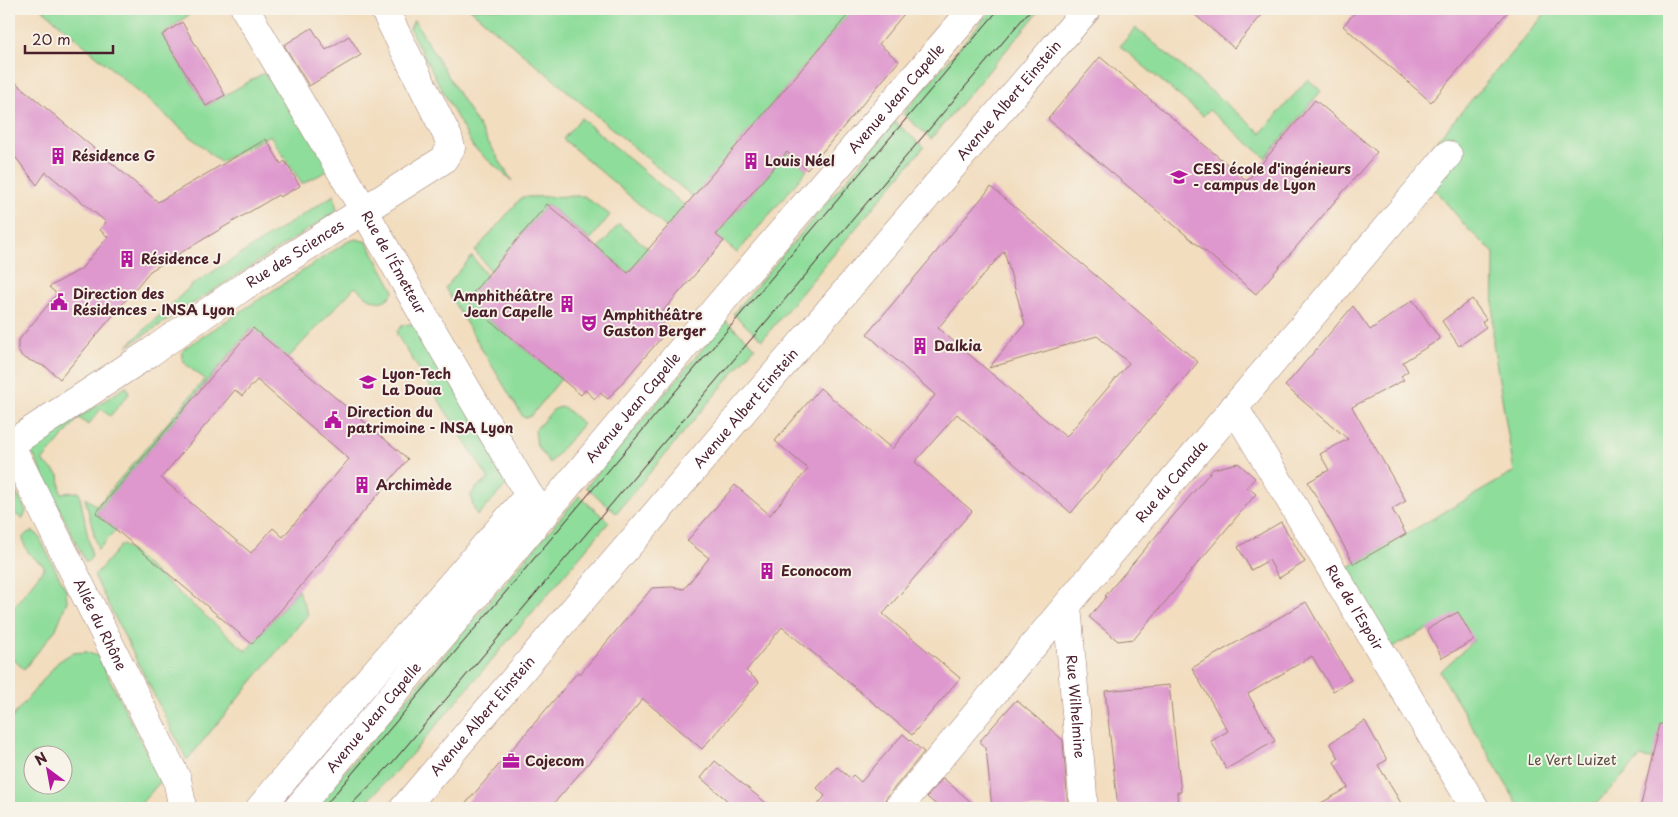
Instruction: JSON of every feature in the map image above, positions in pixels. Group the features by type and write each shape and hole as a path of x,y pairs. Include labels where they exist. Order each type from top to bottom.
{"street":[{"name":"Rue de l'Émetteur","path":"244,9 364,210 418,306 537,504"},
{"name":"Rue des Sciences","path":"9,444 151,352 243,287 443,160 451,148 448,137 384,9"},
{"name":"Avenue Jean Capelle","path":"260,808 362,687 537,504 718,306 973,9"},
{"name":"Avenue Albert Einstein","path":"404,808 1087,9"},
{"name":"Rue du Canada","path":"898,808 1234,407 1448,156"},
{"name":"Rue de l'Espoir","path":"1234,407 1475,808"},
{"name":"Allée du Rhône","path":"9,444 177,779 181,808"},
{"name":"Avenue Jean Capelle","path":"298,808 537,504"},
{"name":"Rue Wilhelmine","path":"1067,606 1084,808"}],"green space":[{"path":"42,9 191,9 194,11 162,35 206,106 264,73 333,168 302,184 270,135 220,162"},
{"path":"470,9 853,9 693,197"},
{"path":"992,9 1041,9 931,139 903,114"},
{"name":"Le Vert Luizet","path":"1549,9 1669,9 1669,763 1641,757 1592,808 1520,808 1440,672 1474,640 1427,629 1391,648 1340,572 1514,472 1493,343 1494,253 1469,230 1415,166"},
{"path":"414,20 512,181 473,147 414,38 410,29"},
{"path":"1136,28 1261,133 1308,79 1321,91 1266,158 1209,110 1203,116 1120,46"},
{"path":"581,118 685,206 667,228 563,139"},
{"path":"895,122 924,147 762,340 733,314"},
{"path":"787,152 807,170 737,253 716,235"},
{"path":"334,195 337,211 127,346 192,285"},
{"path":"584,196 610,215 590,240 547,204 491,271 475,251 522,197"},
{"path":"619,224 649,249 628,273 599,248"},
{"path":"356,239 367,242 394,291 384,300 374,301 355,287 288,358 252,328 96,513 116,530 98,550 85,498 97,506 205,379 184,361 182,353 185,348 347,242"},
{"path":"472,256 487,276 466,301 561,379 531,416 526,418 523,417 445,288"},
{"path":"726,321 755,347 616,513 586,487"},
{"path":"411,324 418,327 511,480 477,516 471,494 477,487 489,479 397,335 397,331 403,325"},
{"path":"127,387 129,394 110,416 101,409 88,425 79,418 42,461 59,475 61,493 79,492 92,557 86,563 32,452 37,445"},
{"path":"560,407 565,408 583,424 550,463 537,446 535,430 553,410"},
{"path":"9,487 14,489 25,509 26,512 22,519 9,509"},
{"path":"579,496 609,522 411,755 361,808 314,808"},
{"path":"33,531 38,535 66,590 67,601 56,629 24,669 9,656 9,613 45,567 25,547 23,537"},
{"path":"122,544 246,651 298,590 308,614 187,760 94,576"},
{"path":"86,652 98,656 161,781 137,808 9,808 9,721 58,662 72,653"}],"building":[{"path":"853,9 908,9 879,44 899,61 807,170 787,152 716,235 724,241 657,318 669,329 608,399 600,393 595,399 585,390 581,395 466,301 547,204 628,273"},
{"path":"1188,9 1267,9 1234,48"},
{"path":"1358,9 1510,9 1431,102 1343,26"},
{"path":"182,22 225,95 206,106 162,35"},
{"path":"312,28 326,50 349,36 361,55 309,86 284,45"},
{"name":"CESI école d'ingénieurs - campus de Lyon","path":"1100,57 1247,181 1315,100 1377,152 1256,294 1048,119"},
{"name":"Résidence J","path":"9,77 158,202 266,139 281,164 285,161 300,186 280,197 278,195 150,271 60,379 46,367 24,358 18,349 18,341 57,294 49,287 81,269 108,237 100,230 106,222 46,172 37,185 9,149"},
{"path":"991,187 1198,362 1071,513 957,414 915,462 972,511 883,614 960,678 912,735 782,627 746,671 759,682 702,749 643,699 550,808 462,808 578,672 580,674 652,588 672,587 684,589 709,558 687,541 735,485 770,515 808,469 775,441 820,388 892,449 935,395 867,334","holes":["1004,251 1025,324 989,368 1097,336 1129,363 1066,437 938,328"]},
{"path":"1472,299 1486,319 1482,322 1486,327 1459,346 1442,321"},
{"path":"1413,300 1440,339 1403,362 1408,371 1401,376 1404,380 1352,407 1406,501 1392,509 1406,534 1354,564 1308,482 1329,470 1320,454 1348,439 1285,386 1353,306 1370,330"},
{"name":"Archimède","path":"253,328 408,459 252,644 96,513","holes":["257,380 349,459 283,537 273,528 251,553 161,478 235,390 242,396"]},
{"path":"1238,463 1255,478 1247,487 1256,494 1134,639 1118,641 1089,617 1213,469"},
{"path":"1281,522 1305,562 1279,578 1269,560 1251,570 1238,547"},
{"path":"1306,602 1351,680 1333,691 1312,656 1248,694 1275,741 1226,769 1211,741 1228,731 1192,668"},
{"path":"1458,612 1474,640 1442,658 1427,629"},
{"path":"1169,685 1181,792 1177,792 1178,808 1118,808 1105,691"},
{"path":"1016,700 1063,740 1068,808 992,808 986,748 979,742"},
{"path":"1365,721 1387,760 1378,765 1404,808 1312,808 1348,788 1334,762 1339,758 1330,743"},
{"path":"1660,724 1669,725 1669,808 1640,808"},
{"path":"903,734 924,752 886,798 883,808 815,808 825,796 817,788 837,767 850,778 853,775 861,782"},
{"path":"715,761 772,808 736,808 701,778"},
{"path":"943,778 978,808 940,808 927,797"}],"tram line":[{"path":"323,808 999,9"},
{"path":"348,808 392,763 1031,9"}],"place":[{"name":"Résidence G","path":"58,156"},
{"name":"Louis Néel","path":"751,161"},
{"name":"CESI école d'ingénieurs - campus de Lyon","path":"1179,177"},
{"name":"Résidence J","path":"127,259"},
{"name":"Direction des Résidences - INSA Lyon","path":"59,302"},
{"name":"Amphithéâtre Jean Capelle","path":"567,304"},
{"name":"Amphithéâtre Gaston Berger","path":"589,323"},
{"name":"Dalkia","path":"920,346"},
{"name":"Lyon-Tech La Doua","path":"368,382"},
{"name":"Direction du patrimoine - INSA Lyon","path":"333,420"},
{"name":"Archimède","path":"362,485"},
{"name":"Econocom","path":"767,571"},
{"name":"Cojecom","path":"511,761"}]}
